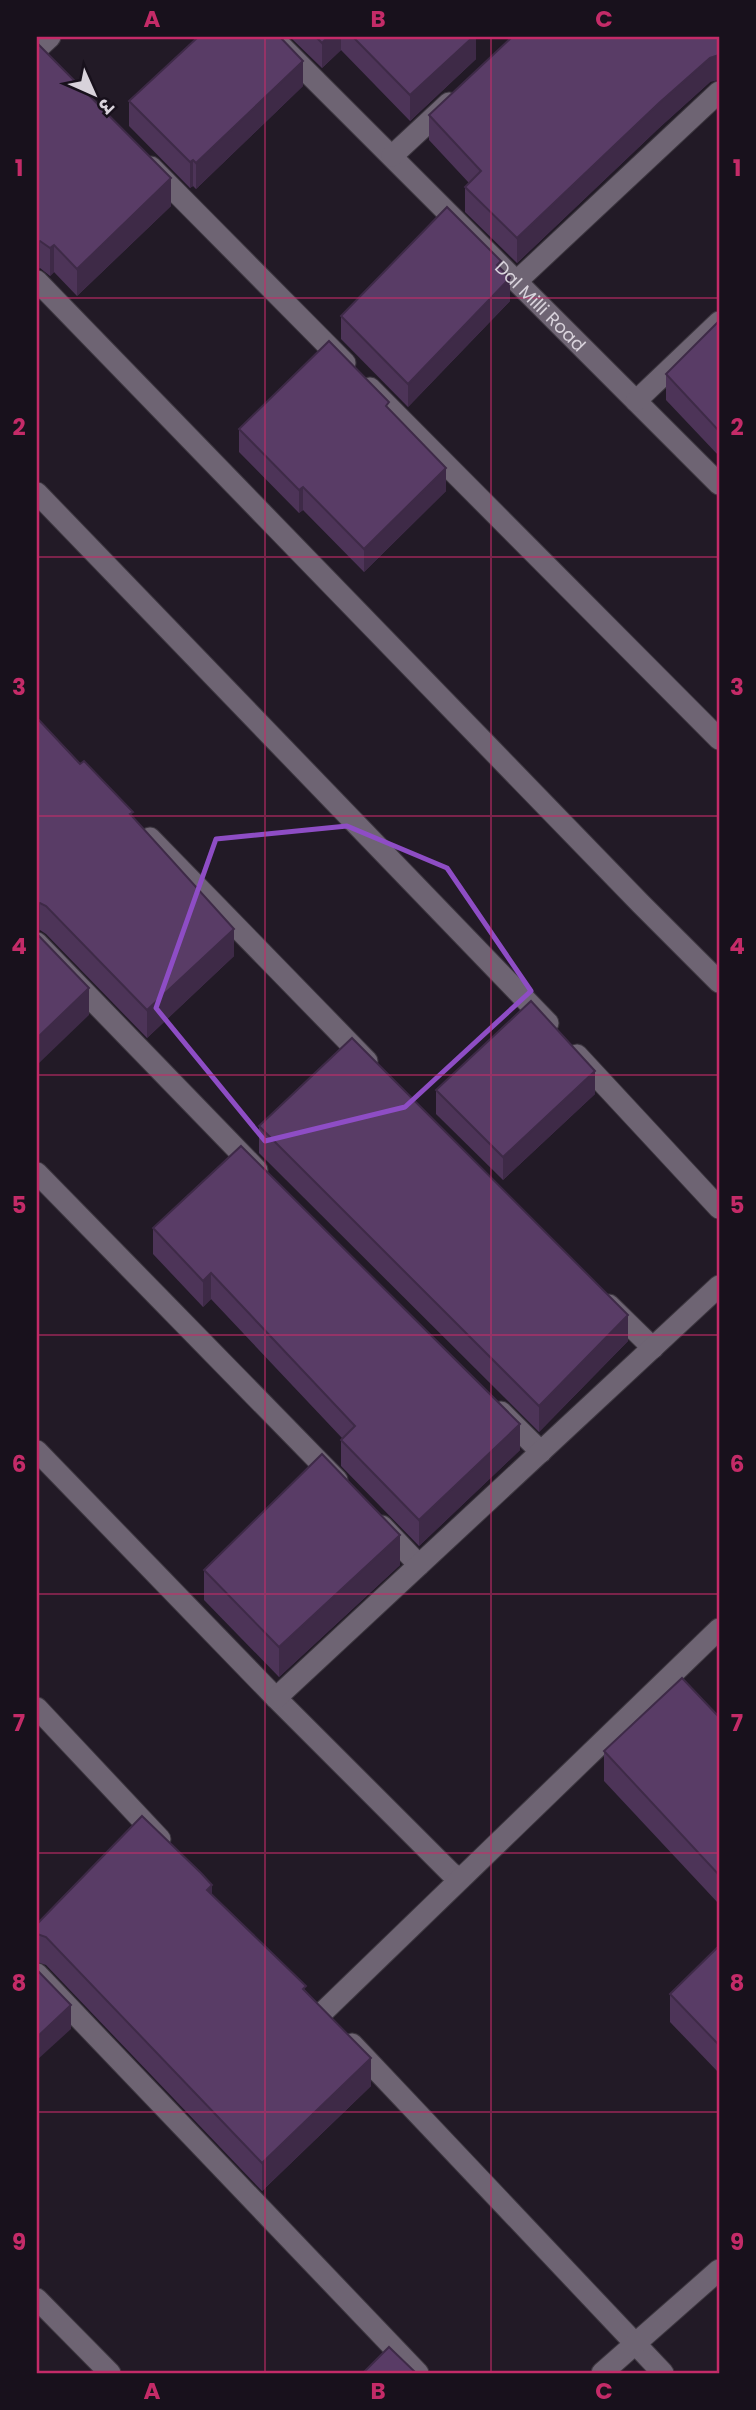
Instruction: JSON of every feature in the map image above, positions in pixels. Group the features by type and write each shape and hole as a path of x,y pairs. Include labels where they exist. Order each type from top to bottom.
{"street":[{"path":"40,54 50,37"},
{"name":"Dal Milli Road","path":"277,38 719,484"},
{"path":"516,281 719,92"},
{"path":"392,156 459,93"},
{"path":"133,149 719,739"},
{"path":"37,281 640,904 719,982"},
{"path":"636,401 719,322"},
{"path":"37,493 533,1008 719,1208"},
{"path":"132,820 382,1076"},
{"path":"37,943 270,1183"},
{"path":"37,1173 353,1497"},
{"path":"276,1698 719,1286"},
{"path":"594,1290 653,1349"},
{"path":"485,1396 541,1452"},
{"path":"37,1451 276,1698 460,1879"},
{"path":"372,1516 419,1565"},
{"path":"663,2373 318,2007 460,1879 719,1629"},
{"path":"37,1708 170,1850"},
{"path":"37,1974 418,2373"},
{"path":"601,2373 719,2270"},
{"path":"37,2299 110,2373"}],"highlighted area":[{"path":"347,826 447,868 531,991 405,1107 265,1141 156,1008 216,839"}],"building":[{"path":"198,37 280,37 303,61 196,163 193,160 190,162 129,101"},
{"path":"316,37 328,37 322,43"},
{"path":"353,37 473,37 410,95"},
{"path":"512,37 719,37 719,55 710,58 659,103 517,238 465,187 481,171 429,115"},
{"path":"37,43 171,178 77,269 54,245 50,248 40,241 37,242"},
{"path":"447,207 501,261 497,265 510,278 408,384 341,316"},
{"path":"719,321 719,431 666,374"},
{"path":"329,341 389,402 386,406 446,468 364,549 303,487 299,490 239,429"},
{"path":"37,718 80,764 84,761 133,812 130,814 234,929 147,1010 46,906 37,904"},
{"path":"37,934 89,988 37,1038"},
{"path":"531,1001 595,1071 503,1157 436,1090"},
{"path":"352,1038 628,1315 539,1406 259,1126"},
{"path":"241,1146 520,1424 419,1520 341,1440 355,1426 211,1273 203,1281 153,1228"},
{"path":"322,1454 400,1535 279,1647 204,1570"},
{"path":"682,1678 719,1717 719,1875 604,1751"},
{"path":"142,1816 201,1873 212,1885 207,1890 306,1986 303,1989 371,2058 262,2163 46,1937 37,1934 37,1924"},
{"path":"719,1946 719,2045 670,1994"},
{"path":"37,1970 71,2005 37,2037"},
{"path":"389,2347 416,2373 363,2373"}]}
